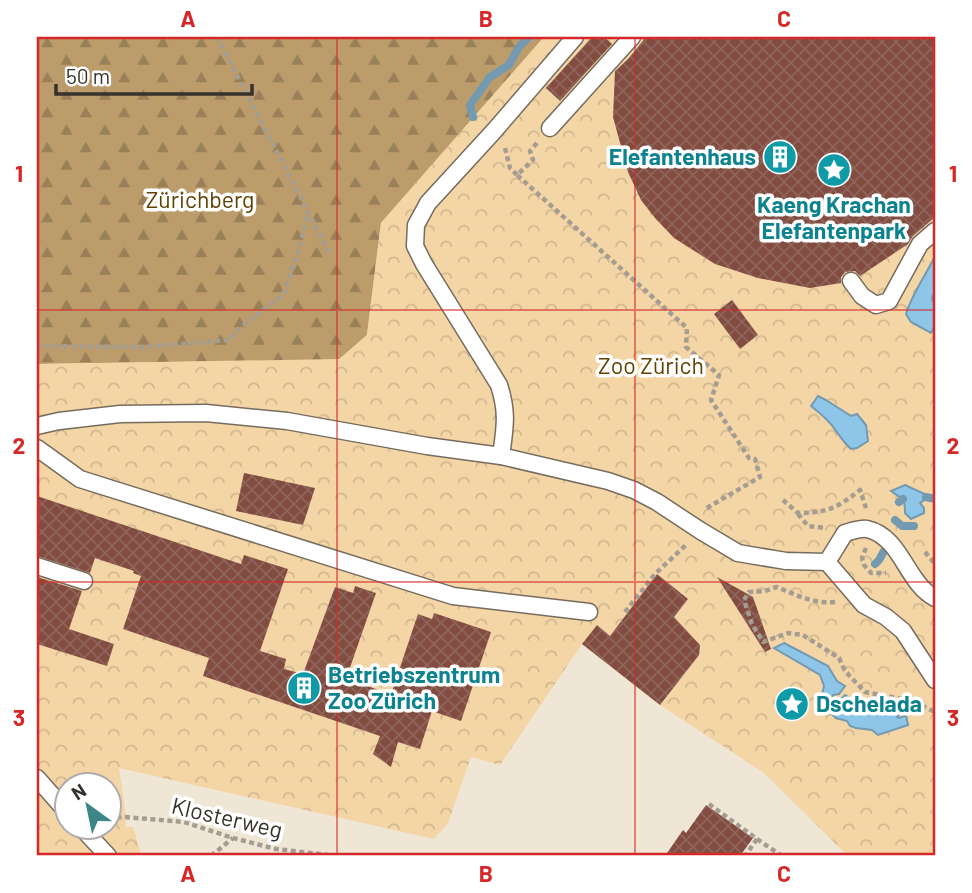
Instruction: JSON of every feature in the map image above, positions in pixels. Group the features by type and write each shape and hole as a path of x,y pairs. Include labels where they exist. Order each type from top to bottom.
{"lane":[{"path":"501,456 505,404 499,385 424,264 415,246 416,225 428,203 495,131 575,37"},
{"path":"550,128 632,37"},
{"path":"851,281 862,296 876,304 889,301 920,244 935,231"},
{"path":"37,426 120,414 206,413 287,421 501,456 608,481 657,502 738,553 786,561 827,562 864,605 886,617 903,631 935,680"},
{"path":"37,448 80,479 453,596 589,612"},
{"path":"827,562 845,533 866,528 892,544 920,587 935,598"},
{"path":"37,566 84,582"},
{"path":"37,778 52,795"},
{"path":"93,840 108,856"}],"path":[{"path":"217,37 329,252"},
{"path":"538,141 530,151 533,160 517,175 687,328 686,348 719,375 711,400 749,457 755,459 760,477 720,500"},
{"path":"37,346 144,347 229,340 241,327 283,295 298,253 308,212"},
{"path":"798,513 818,513 840,505 860,490 866,510"},
{"path":"783,500 808,526 836,526 845,533"},
{"path":"866,528 863,565 872,573 887,573"},
{"path":"625,611 654,574 681,550"},
{"path":"853,592 839,602 823,603 777,587 749,592 744,600 751,624 763,642 788,632 803,635 838,657 845,671 864,692 913,701 935,712"},
{"path":"709,804 782,856"},
{"name":"Klosterweg","path":"122,817 184,822 276,849 337,856"},
{"path":"211,856 233,838"},
{"path":"745,856 757,839"}],"green space":[{"name":"Zürichberg","path":"37,37 544,37 381,223 367,335 339,360 37,364"},
{"name":"Zoo Zürich","path":"544,37 935,37 935,856 848,856 764,773 660,705 582,644 500,765 471,757 448,823 434,839 119,768 52,770 52,840 122,840 122,788 126,827 133,827 141,854 146,856 37,856 37,364 339,359 367,335 381,223"}],"water":[{"path":"935,256 935,294 932,299 936,307 936,317 931,333 911,322 906,314"},
{"path":"818,396 851,416 857,414 866,425 868,441 851,449 828,421 811,406"},
{"path":"905,485 927,495 920,503 924,513 911,519 905,513 902,499 891,491"},
{"path":"784,643 828,666 837,681 845,686 839,694 833,695 833,701 845,695 861,705 860,711 863,707 872,706 904,711 897,717 906,715 908,725 878,735 872,730 850,726 847,721 836,718 825,708 821,699 824,686 820,675 774,648"}],"building":[{"path":"592,37 604,37 612,44 560,101 546,88"},
{"name":"Elefantenhaus","path":"646,37 935,37 935,217 913,236 908,244 860,276 855,271 845,272 841,283 810,288 758,278 715,264 674,238 655,218 641,200 628,172 613,117 615,71"},
{"path":"732,300 758,335 740,349 714,314"},
{"path":"244,473 315,488 303,525 236,511"},
{"path":"37,496 241,564 244,555 288,569 260,651 286,659 284,669 303,674 335,587 353,593 355,586 376,593 346,679 391,694 418,614 432,619 434,613 491,632 461,721 432,711 420,749 398,742 391,767 373,754 380,736 203,676 209,658 123,629 141,576 133,573 134,571 95,558 90,573 37,556"},
{"path":"657,574 688,599 674,617 700,645 699,655 660,705 582,644 597,625 610,636"},
{"path":"37,577 82,591 69,629 114,644 107,666 37,644"},
{"path":"717,577 753,597 771,649 765,652"},
{"path":"706,805 753,838 740,856 665,856 683,830 686,833"}],"waterway":[{"path":"473,117 470,105 490,77 509,65 519,47 529,37"},
{"path":"926,497 935,499"},
{"path":"899,502 903,499"},
{"path":"895,520 902,526 914,526"},
{"path":"875,564 884,551"}],"place":[{"name":"Elefantenhaus","path":"780,157"},
{"name":"Kaeng Krachan Elefantenpark","path":"834,170"},
{"name":"Betriebszentrum Zoo Zürich","path":"304,688"},
{"name":"Dschelada","path":"792,704"}]}
